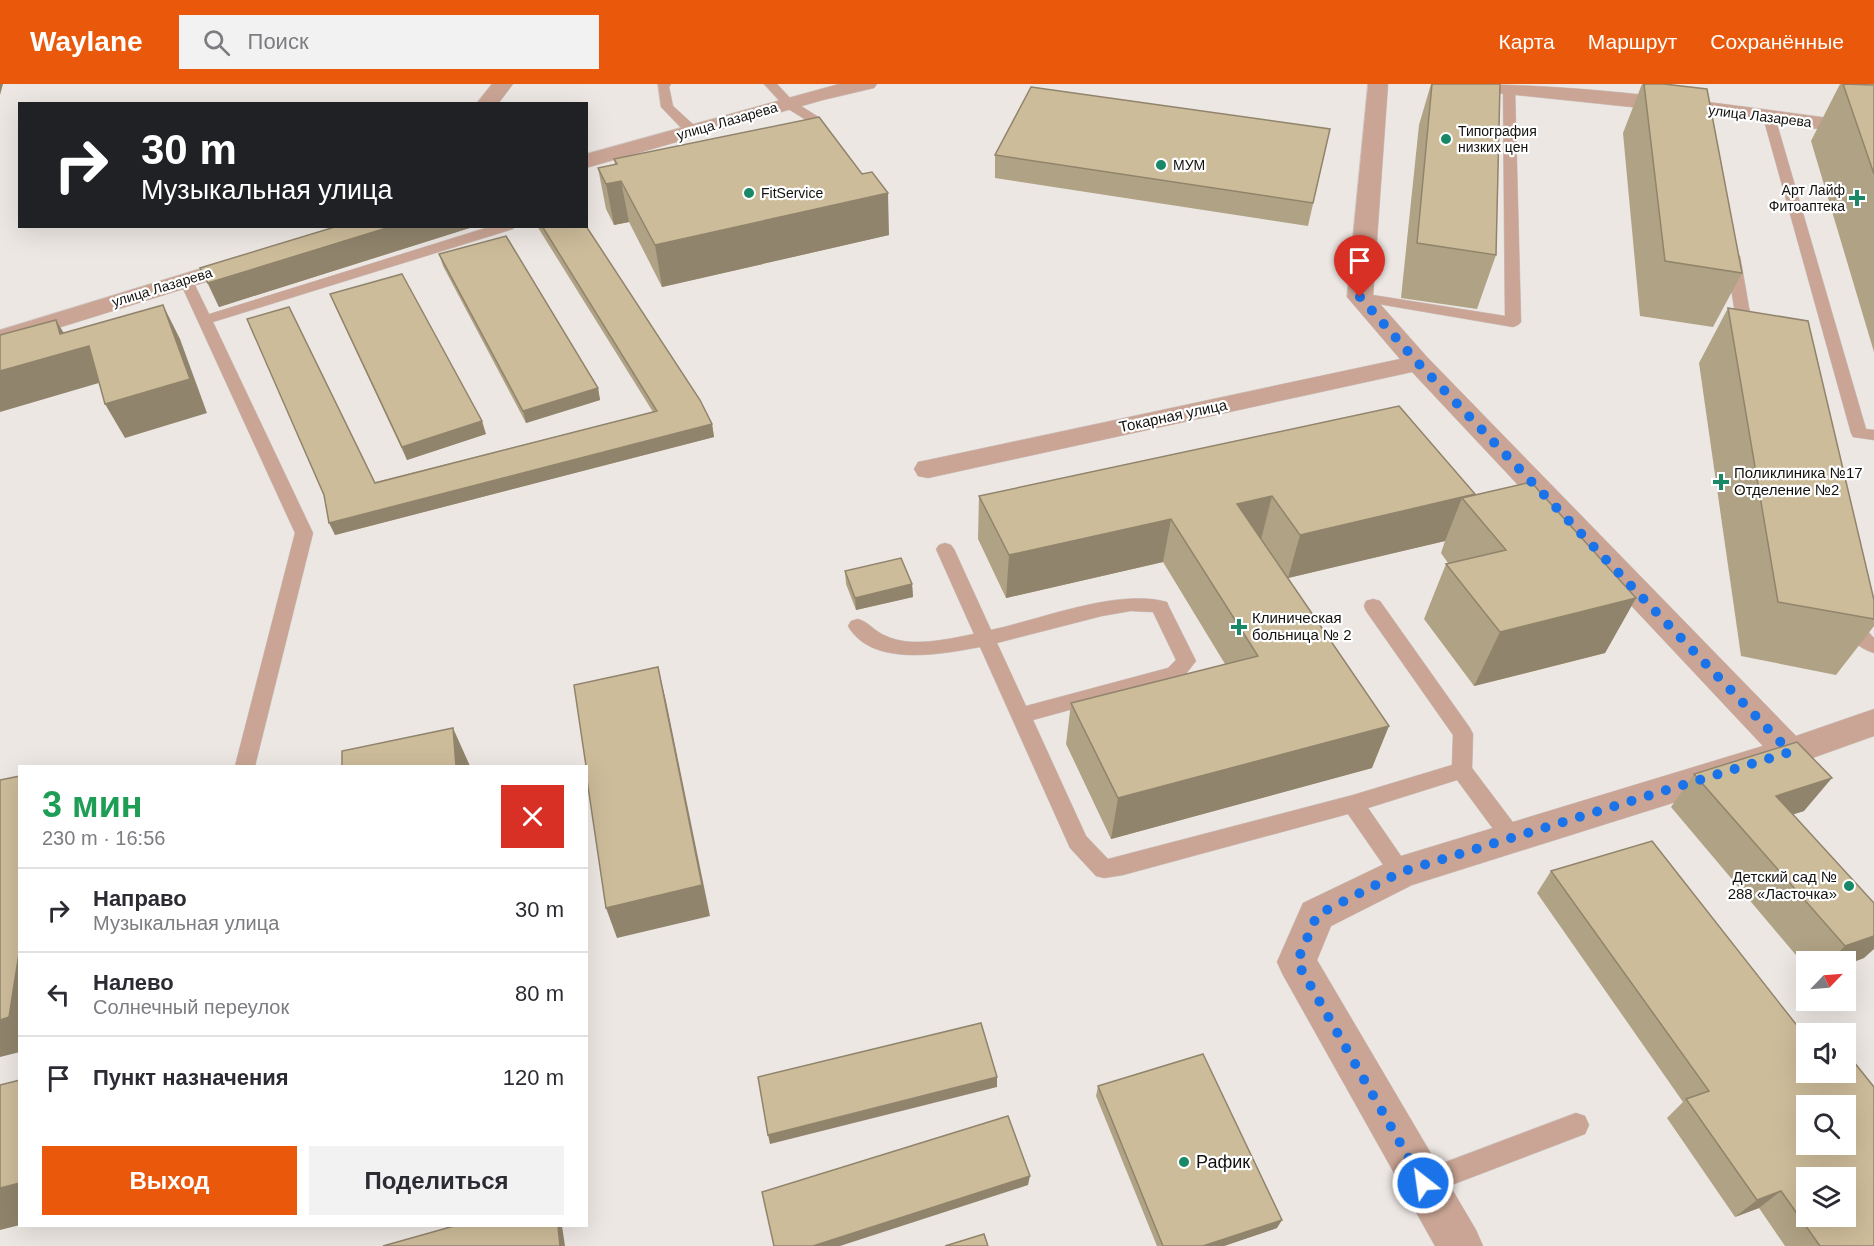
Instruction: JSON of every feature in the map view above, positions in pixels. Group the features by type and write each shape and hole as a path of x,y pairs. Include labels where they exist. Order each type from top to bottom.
{"street":[{"path":"488,102 503,84"},
{"name":"улица Лазарева","path":"588,160 867,84"},
{"path":"1378,84 1360,297 1418,363 1790,752"},
{"name":"улица Лазарева","path":"1468,84 1708,108 1874,130"},
{"name":"улица Лазарева","path":"0,338 262,256"},
{"name":"Токарная улица","path":"928,469 1418,363"},
{"path":"1460,1246 1297,962 1317,915 1401,872 1790,752 1874,722"}],"lane":[{"path":"665,84 663,86 667,106 692,131"},
{"path":"770,84 789,104 816,122 827,143 816,146"},
{"path":"1360,297 1513,322 1509,89"},
{"path":"1769,117 1858,432 1874,435"},
{"path":"205,320 502,228"},
{"path":"1730,238 1744,320 1765,344"},
{"path":"186,280 304,533 245,765"},
{"path":"945,549 1078,842 1104,869 1353,804 1462,770"},
{"path":"1838,601 1840,612 1866,643 1874,646"},
{"path":"858,626 884,644 918,649 986,638 1124,603 1149,603 1160,607 1186,661 1175,674 1021,715"},
{"path":"1373,606 1463,734 1462,770 1513,839"},
{"path":"1353,804 1401,872"},
{"path":"1423,1183 1576,1125"}],"building":[{"path":"1432,84 1500,84 1496,255 1417,243"},
{"path":"1644,84 1707,89 1742,273 1665,261"},
{"path":"1843,84 1874,85 1874,174"},
{"name":"МУМ","path":"1031,87 1330,129 1313,203 995,155"},
{"path":"819,117 862,174 872,172 888,193 655,245 621,181 606,184 598,168 617,164 614,159"},
{"path":"331,228 387,228 208,283 200,268"},
{"path":"543,228 587,228 700,400 712,424 329,523 324,495 247,319 289,307 375,483 657,411"},
{"path":"506,236 598,388 523,411 439,254"},
{"path":"402,274 482,421 402,447 330,294"},
{"path":"163,305 190,379 105,404 89,346 0,371 0,335 56,320 60,334"},
{"path":"1728,308 1808,321 1874,600 1874,619 1778,602"},
{"path":"1399,406 1475,494 1300,535 1272,496 1237,504 1389,726 1118,798 1071,703 1258,656 1171,519 1009,555 979,496"},
{"path":"1531,482 1636,598 1500,632 1446,564 1506,550 1462,498"},
{"path":"901,558 912,584 855,598 845,571"},
{"path":"658,667 702,885 606,908 588,786 588,765 586,765 574,685"},
{"path":"453,728 456,765 342,765 342,751"},
{"path":"1797,742 1832,778 1776,796 1874,903 1874,936 1845,946 1694,774"},
{"path":"18,776 18,960 9,1017 0,1020 0,780"},
{"path":"1652,841 1796,1024 1796,1083 1856,1083 1856,1065 1874,1087 1874,1246 1820,1246 1807,1227 1856,1227 1856,1167 1796,1167 1796,1212 1781,1191 1757,1200 1686,1099 1709,1091 1551,871"},
{"path":"981,1023 997,1077 768,1135 758,1077"},
{"name":"Рафик","path":"1203,1054 1282,1220 1203,1246 1163,1246 1098,1086"},
{"path":"18,1080 18,1184 0,1188 0,1085"},
{"path":"1008,1116 1030,1176 813,1246 774,1246 762,1192"},
{"path":"450,1227 558,1227 560,1246 383,1246"},
{"path":"984,1234 988,1246 945,1246"}],"place":[{"name":"Типография низких цен","path":"1446,139"},
{"name":"МУМ","path":"1161,165"},
{"name":"FitService","path":"749,193"},
{"name":"Арт Лайф Фитоаптека","path":"1857,198"},
{"name":"Поликлиника №17 Отделение №2","path":"1721,482"},
{"name":"Клиническая больница № 2","path":"1239,627"},
{"name":"Детский сад № 288 «Ласточка»","path":"1849,886"},
{"name":"Рафик","path":"1184,1162"}],"route":[{"path":"1360,297 1418,363 1790,752 1401,872 1317,915 1297,962 1423,1183"}]}
